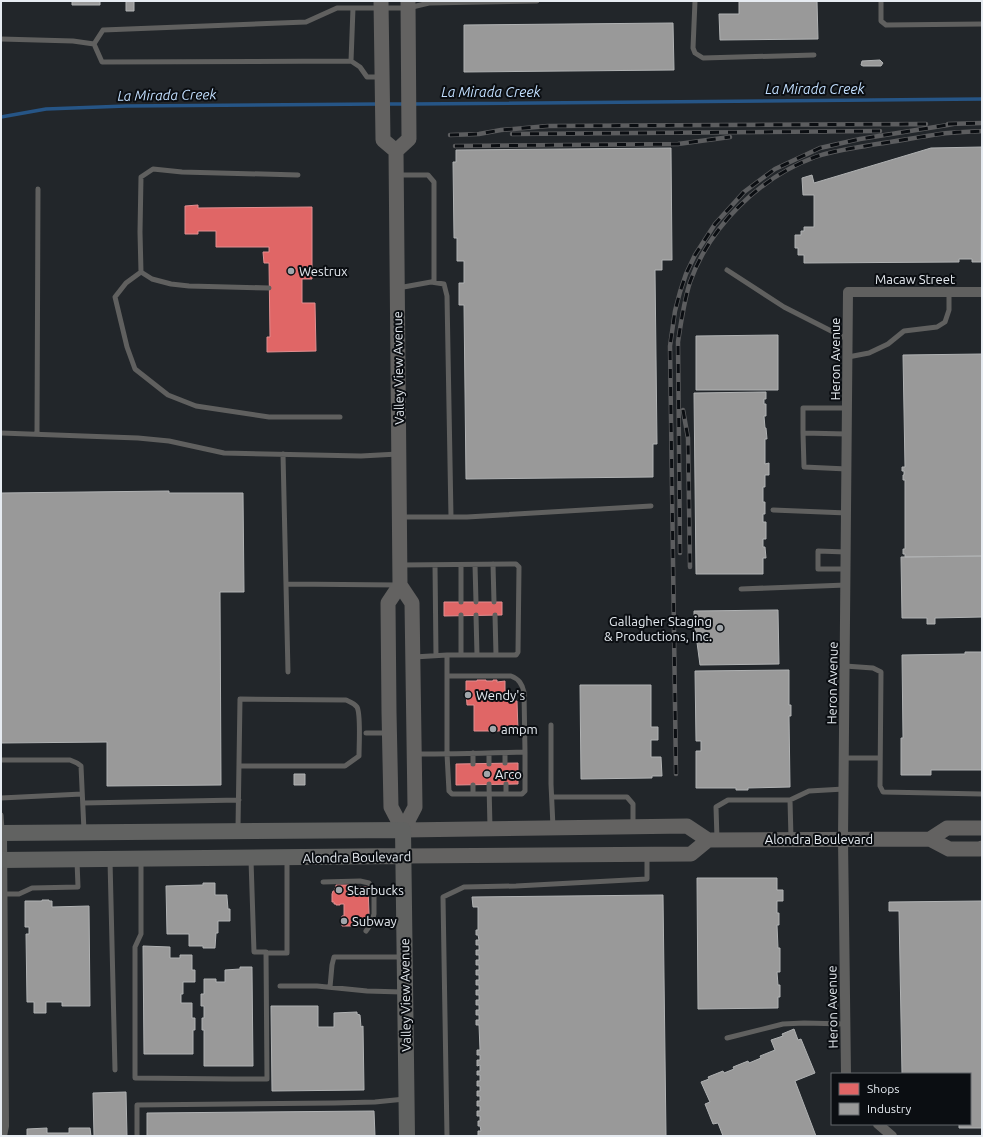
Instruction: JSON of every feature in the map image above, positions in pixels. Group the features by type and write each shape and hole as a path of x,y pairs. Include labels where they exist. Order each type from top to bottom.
{"main road":[{"path":"381,5 383,140 396,151 409,139 408,4"},
{"name":"Valley View Avenue","path":"396,151 400,585 412,603 415,807 403,830"},
{"name":"Valley View Avenue","path":"400,585 388,603 389,712 391,807 403,830 407,1136"},
{"name":"Alondra Boulevard","path":"2,833 687,826 712,840 930,839 949,849 982,848"},
{"path":"930,839 947,828 982,828"},
{"name":"Alondra Boulevard","path":"2,860 691,854 712,840"}],"street":[{"name":"Heron Avenue","path":"846,1073 844,758 848,292"},
{"name":"Macaw Street","path":"848,292 982,292"},
{"path":"2,833 4,1126 2,1136"},
{"path":"879,1125 892,1136"}],"lane":[{"path":"94,44 103,30 306,22 337,8 381,5 440,2 538,1"},
{"path":"695,1 693,48 695,53 703,58 814,55"},
{"path":"881,1 881,20 886,25 982,24"},
{"path":"351,60 353,8"},
{"path":"1,39 73,41 94,44"},
{"path":"94,44 102,62 351,60 360,67 367,77 382,81"},
{"path":"141,272 141,177 153,169 182,172 298,174"},
{"path":"396,175 428,175 434,182 434,282"},
{"path":"37,434 38,189"},
{"path":"727,270 784,307 848,339"},
{"path":"141,272 152,279 171,284 189,286 269,288"},
{"path":"141,272 126,283 115,297 127,347 135,369 168,395 196,406 269,417 340,417"},
{"path":"397,289 434,282 444,284 447,296 451,517"},
{"path":"848,357 869,354 888,344 904,331 936,328 945,322 949,310 949,292"},
{"path":"847,469 804,467 803,408 848,408"},
{"path":"1,433 138,438 169,441 224,453 361,456 399,454"},
{"path":"804,433 847,434"},
{"path":"283,454 288,672"},
{"path":"400,517 467,517 651,506"},
{"path":"772,510 847,513"},
{"path":"846,552 818,551 818,569 846,569"},
{"path":"475,564 476,602"},
{"path":"493,564 494,602"},
{"path":"400,565 516,564 519,567 518,652 516,654 413,657"},
{"path":"435,565 436,656"},
{"path":"461,565 461,602"},
{"path":"287,584 400,585"},
{"path":"742,589 846,585"},
{"path":"461,615 462,655"},
{"path":"476,615 476,655"},
{"path":"495,615 496,655"},
{"path":"447,656 447,676 447,754 449,791 452,794 522,794 525,791 524,692 519,681 511,676 447,676"},
{"path":"845,666 873,668 881,672 880,786 883,792 982,794"},
{"path":"238,831 240,700 346,700 354,703 358,708 359,756 346,766 240,766"},
{"path":"551,725 553,828"},
{"path":"366,733 385,733"},
{"path":"414,754 525,752"},
{"path":"473,753 473,764"},
{"path":"489,753 489,764"},
{"path":"505,753 505,763"},
{"path":"844,758 880,758"},
{"path":"1,760 70,760 81,766 84,832"},
{"path":"473,784 473,794"},
{"path":"489,784 490,829"},
{"path":"506,784 506,794"},
{"path":"712,840 716,807 728,800 790,800 809,791 844,789"},
{"path":"1,798 82,794"},
{"path":"552,797 627,797 633,804 633,826"},
{"path":"83,802 239,800"},
{"path":"790,800 791,839"},
{"path":"1,815 2,833"},
{"path":"447,1136 443,897 464,887 516,886 647,879 646,854"},
{"path":"251,858 254,952 287,953 287,857"},
{"path":"110,859 115,1070"},
{"path":"141,859 141,934 135,947 135,1078 267,1079 266,953"},
{"path":"3,894 19,894 32,888 78,887 77,860"},
{"path":"323,882 360,881 369,883 374,892 374,914 371,924 366,931"},
{"path":"330,987 334,957 405,957"},
{"path":"280,986 316,986 367,991 405,992"},
{"path":"727,1038 783,1024 804,1022 846,1024"},
{"path":"137,1136 137,1105 375,1102 406,1098"}],"building: Shops":[{"name":"Westrux","path":"198,205 198,208 312,207 312,279 302,279 302,303 315,303 316,351 267,352 267,337 270,337 269,263 264,263 263,252 269,252 269,247 216,247 216,231 198,231 198,234 185,234 185,206"},
{"path":"444,602 502,602 502,615 444,616"},
{"path":"497,680 497,682 505,681 505,701 517,701 518,731 474,731 474,705 467,705 466,681"},
{"name":"Arco","path":"518,763 518,784 456,785 456,764"},
{"path":"336,885 368,887 369,913 368,921 365,921 365,926 342,926 344,904 336,905 332,902 332,894 333,891 335,891"}],"building: Industry":[{"path":"72,1 100,1 100,5 72,5"},
{"path":"126,1 134,1 134,11 126,11"},
{"path":"739,1 817,1 818,39 720,40 719,14 739,14"},
{"path":"673,23 674,70 464,72 464,25"},
{"path":"880,60 883,63 881,66 861,65 862,61"},
{"path":"982,147 981,262 972,262 972,259 959,259 959,262 804,263 804,255 798,255 798,248 795,248 795,235 801,235 801,231 804,231 804,227 814,227 814,195 803,195 802,178 812,175 814,183 931,148"},
{"path":"671,148 672,260 662,260 662,270 655,270 657,444 653,444 653,477 466,479 464,305 459,305 459,283 464,283 464,261 457,261 457,238 454,238 453,162 456,162 456,150"},
{"path":"778,335 778,390 696,390 696,336"},
{"path":"982,354 982,556 905,557 905,554 903,554 903,549 905,549 905,480 903,480 904,471 902,471 902,467 905,467 903,355"},
{"path":"766,392 766,399 764,399 764,404 766,404 766,416 764,416 767,439 765,439 765,464 769,463 769,475 765,475 765,487 763,487 765,514 763,514 763,522 766,522 766,539 763,539 763,547 765,547 766,558 763,558 763,574 696,574 694,393"},
{"path":"169,491 169,493 243,493 244,592 220,592 221,785 107,786 107,742 1,743 1,493"},
{"path":"982,556 982,617 935,618 935,624 927,624 927,618 902,618 901,557"},
{"path":"778,610 779,664 700,665 694,611"},
{"path":"965,652 982,652 982,770 931,770 931,775 901,775 901,738 903,738 902,655 965,654"},
{"path":"789,670 789,705 791,705 791,716 789,716 790,787 748,788 748,790 736,790 736,788 696,788 696,751 701,751 701,741 696,741 695,671"},
{"path":"580,685 651,685 651,727 658,727 658,740 651,740 651,757 661,757 662,776 652,776 652,778 581,779"},
{"path":"294,774 305,774 305,785 294,785"},
{"path":"697,878 777,878 777,890 783,890 783,901 777,901 777,913 779,913 779,925 777,925 778,948 780,948 780,972 777,972 778,985 780,985 778,1008 698,1009"},
{"path":"203,883 215,883 215,895 227,895 228,909 230,909 230,921 218,921 218,933 216,933 215,948 189,946 189,934 167,934 166,886 203,885"},
{"path":"663,895 666,1136 478,1136 478,1131 481,1131 480,1126 478,1126 480,1116 477,1116 477,1111 480,1111 480,1106 477,1106 477,1101 480,1101 480,1096 477,1096 477,1091 480,1091 480,1086 477,1086 477,1081 480,1081 480,1075 477,1075 477,1071 480,1071 480,1065 477,1066 477,1060 480,1060 480,1055 477,1055 477,1050 480,1050 479,1025 476,1025 476,1020 479,1020 479,1015 476,1015 476,1010 479,1010 479,1005 476,1005 476,1000 479,1000 479,995 476,995 476,990 479,990 479,985 476,985 476,980 479,980 479,975 476,975 476,970 479,970 479,965 476,965 476,960 479,960 479,955 476,955 476,950 479,950 479,945 476,945 476,940 479,940 478,935 476,935 476,930 478,930 478,907 473,907 472,897"},
{"path":"25,901 52,901 52,907 89,906 90,1006 62,1006 62,1002 46,1002 46,1013 34,1013 34,1002 27,1002 26,934 29,934 29,927 25,927"},
{"path":"982,901 982,1128 959,1128 959,1125 971,1125 971,1073 902,1073 899,911 889,911 889,902"},
{"path":"143,946 170,947 170,958 180,958 180,955 192,955 192,970 195,970 195,982 183,982 181,1003 192,1003 192,1018 195,1018 195,1030 193,1030 193,1054 144,1054"},
{"path":"240,967 252,967 253,1066 204,1066 204,1030 202,1030 202,1018 204,1018 204,1006 201,1006 201,994 204,994 204,979 216,979 216,982 225,982 225,970 240,969"},
{"path":"271,1006 318,1006 318,1027 334,1027 334,1013 357,1012 357,1014 360,1015 361,1027 363,1026 364,1090 272,1091"},
{"path":"794,1029 798,1040 801,1039 815,1073 795,1081 816,1136 723,1136 718,1123 713,1124 705,1104 710,1102 701,1082 709,1079 708,1077 723,1071 724,1073 734,1069 733,1067 748,1061 749,1063 761,1058 760,1056 775,1050 771,1040 783,1036 782,1034"},
{"path":"126,1092 127,1136 94,1136 93,1093"},
{"path":"374,1111 375,1136 147,1136 147,1113"},
{"path":"47,1128 47,1133 69,1133 69,1128 90,1128 91,1136 27,1136 27,1129"}],"waterway":[{"name":"La Mirada Creek","path":"413,104 982,99"},
{"name":"La Mirada Creek","path":"1,117 46,109 126,106 379,104"},
{"name":"La Mirada Creek","path":"385,104 405,104"}],"railway":[{"path":"948,124 982,123"},
{"path":"450,135 479,134 501,130 548,126 926,124"},
{"path":"676,774 670,346 675,311 686,274 695,255 715,224 744,192 775,169 820,148 860,139 954,124"},
{"path":"512,134 880,131"},
{"path":"680,553 678,342 684,304 690,282 699,261 710,242 739,206 756,191 794,166 815,157 846,149 932,135 982,131"},
{"path":"455,146 678,144 730,137"},
{"path":"683,410 688,438 690,567"}],"place":[{"name":"Westrux","path":"291,271"},
{"name":"Gallagher Staging & Productions, Inc.","path":"720,628"},
{"name":"Wendy's","path":"468,695"},
{"name":"ampm","path":"493,729"},
{"name":"Arco","path":"487,774"},
{"name":"Starbucks","path":"339,890"},
{"name":"Subway","path":"344,921"}]}
